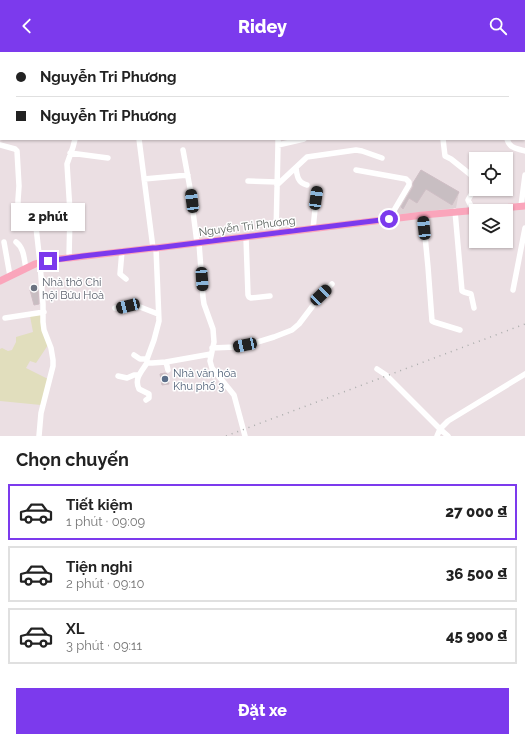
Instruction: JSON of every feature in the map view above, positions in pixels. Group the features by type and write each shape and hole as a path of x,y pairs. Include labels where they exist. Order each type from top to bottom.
{"main road":[{"name":"Nguyễn Tri Phương","path":"513,207 523,206"},
{"name":"Nguyễn Tri Phương","path":"0,281 40,263 69,258 469,210"}],"street":[{"path":"69,258 70,212 67,164 75,140"},
{"path":"139,140 155,248 158,314 158,326 154,340 147,361 137,381 139,389 149,394 149,398 146,400"},
{"path":"276,234 278,142 295,140"},
{"path":"443,140 445,156 452,159 469,174"},
{"path":"507,140 511,147 525,152"},
{"path":"0,146 15,148 17,151 19,186 18,211 35,218"},
{"path":"183,150 198,243 204,304 213,329 214,342 210,361 212,368 234,395 246,436"},
{"path":"248,181 277,183 307,157 356,150 382,158"},
{"path":"70,153 108,158"},
{"path":"296,168 300,182 307,185"},
{"path":"356,170 406,179 409,182 409,185 389,219"},
{"path":"144,179 188,175"},
{"path":"523,206 525,175"},
{"path":"313,229 317,190"},
{"path":"34,208 44,312 43,322 53,360 53,366 40,413 39,436"},
{"path":"455,211 462,291 472,295 474,308"},
{"path":"423,215 432,321 460,330"},
{"path":"513,290 525,228"},
{"path":"246,237 248,295 251,298 270,296"},
{"path":"4,242 10,276"},
{"path":"16,242 22,249 26,269"},
{"path":"122,251 120,274 126,279"},
{"path":"134,355 152,364 274,338 292,330 299,324 321,295 332,284"},
{"path":"115,308 135,305 158,314"},
{"path":"5,318 44,312"},
{"path":"166,362 168,370"},
{"path":"377,369 448,436"},
{"path":"437,436 440,429 448,421 525,374"},
{"path":"118,376 127,378 134,375 139,375"}],"shaded area":[{"path":"421,170 459,192 456,208 393,215"},
{"path":"42,314 48,345 36,363 30,361 26,368 48,379 41,405 0,401 0,349 2,348 8,351 12,350 16,342 16,337 33,332 30,316"}],"building":[{"path":"421,170 459,192 452,205 426,189 417,203 409,198 403,209 401,207"},
{"path":"38,288 39,304 34,305 30,290"},
{"path":"160,374 167,374 169,384 162,385"}],"railway":[{"path":"226,436 525,324"}],"place":[{"name":"Nhà thờ Chi hội Bửu Hoà","path":"34,288"},
{"name":"Nhà văn hóa Khu phố 3","path":"165,379"}],"route":[{"path":"48,261 389,219"}]}
